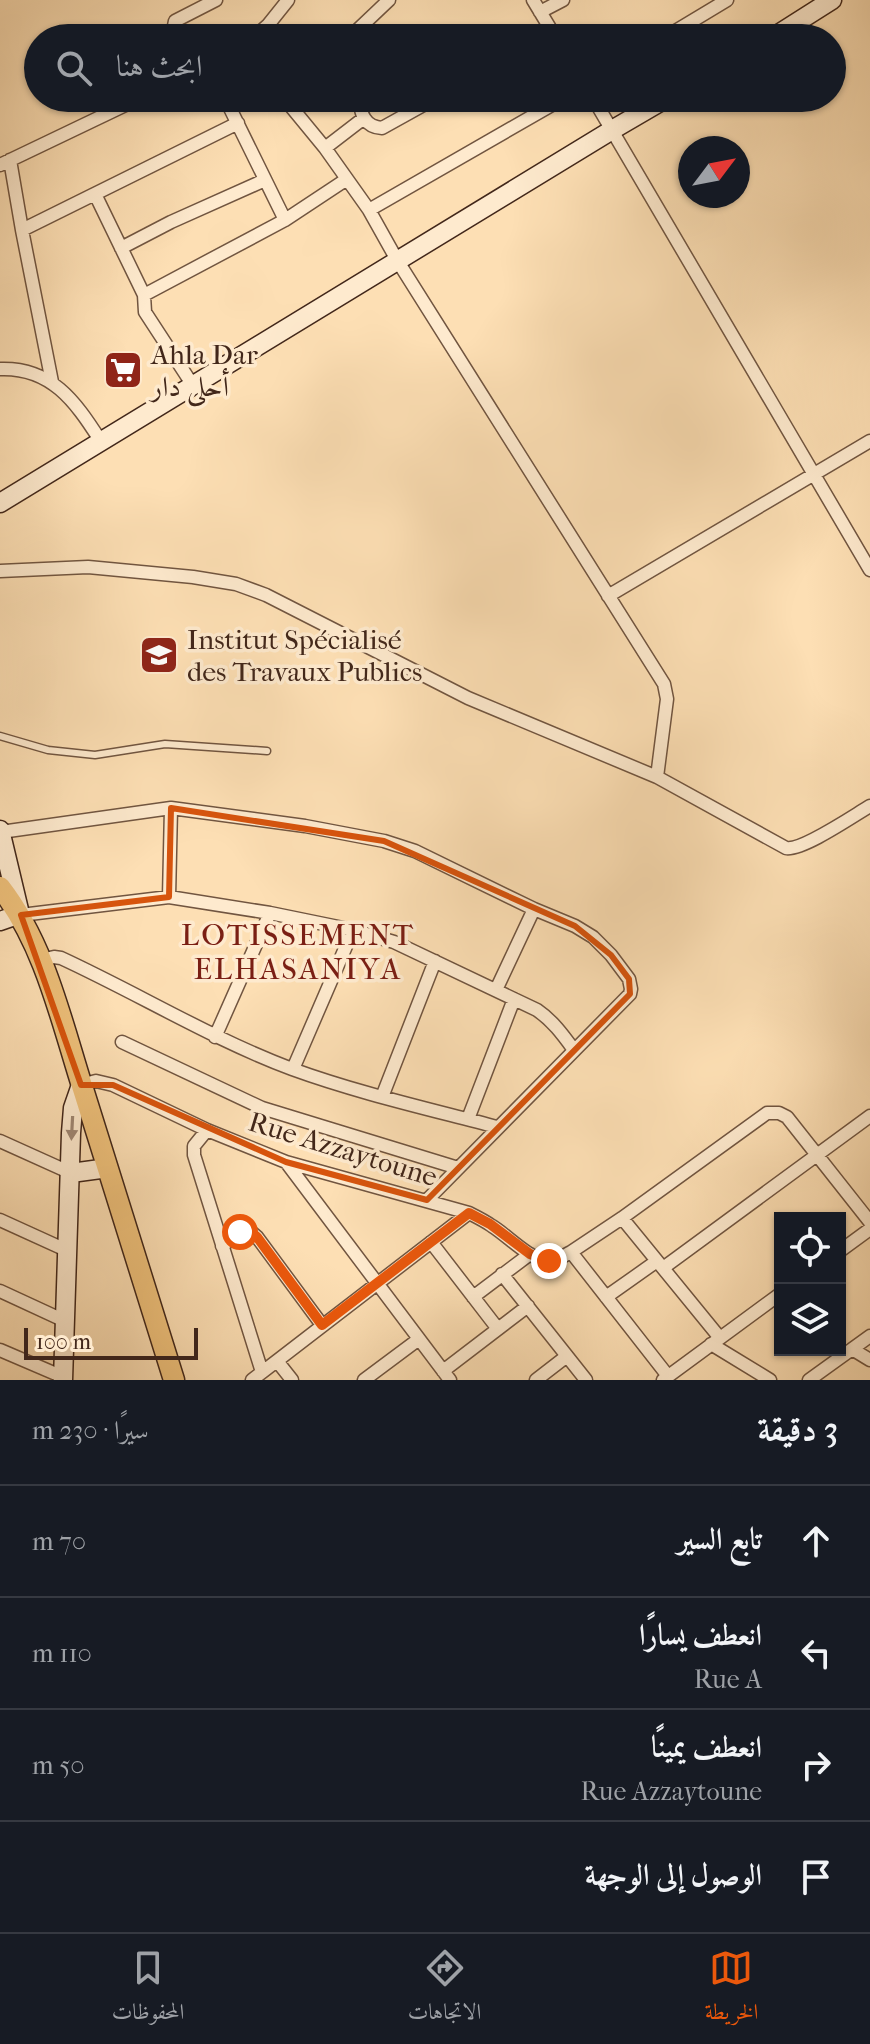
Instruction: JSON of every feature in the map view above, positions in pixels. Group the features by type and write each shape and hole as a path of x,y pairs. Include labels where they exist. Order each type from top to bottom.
{"main road":[{"path":"0,887 13,917 41,960 64,1024 174,1380"}],"street":[{"path":"174,24 216,0"},
{"path":"269,24 288,0"},
{"path":"364,24 389,0"},
{"path":"533,0 547,24"},
{"path":"540,12 563,0"},
{"path":"687,24 727,0"},
{"path":"794,24 832,0"},
{"path":"52,382 22,230 5,162 110,112"},
{"path":"232,112 285,220"},
{"path":"296,112 369,210 397,260 661,678 667,699 657,777"},
{"path":"361,112 374,127 382,128 411,112"},
{"path":"369,210 540,112"},
{"path":"601,112 870,570"},
{"path":"0,503 643,112"},
{"path":"325,148 364,118"},
{"path":"22,230 238,123"},
{"path":"144,295 285,220 347,179"},
{"path":"121,248 265,180"},
{"path":"95,194 144,295 145,312 192,384"},
{"path":"0,369 23,370 52,382 83,414 100,440"},
{"path":"608,596 870,441"},
{"path":"0,571 88,567 236,584 296,609 468,698 657,777 786,848 804,845 870,806"},
{"path":"169,897 171,808"},
{"path":"427,1200 630,994 629,979 593,937 415,851 384,841 305,826 171,808 0,831 13,917 169,897 353,930 394,942 514,999 547,1017 574,1050"},
{"path":"496,990 534,909"},
{"path":"215,1037 270,913"},
{"path":"293,1069 353,930"},
{"path":"41,960 61,958 215,1037 293,1069 382,1097 497,1127"},
{"path":"382,1097 435,961"},
{"path":"468,1119 514,999"},
{"path":"122,1042 262,1108 458,1168"},
{"name":"Rue Azzaytoune","path":"81,1085 96,1081 113,1085 207,1130 286,1162 469,1213 490,1224 530,1254"},
{"path":"0,1350 63,1379 73,1108 81,1085"},
{"path":"473,1297 530,1254 549,1261 558,1260 571,1252 767,1113 787,1117 870,1222"},
{"path":"606,1297 660,1265 870,1116"},
{"path":"207,1130 194,1146 194,1155 257,1376 469,1213"},
{"path":"0,1141 71,1173 108,1168"},
{"path":"286,1162 446,1376 528,1306"},
{"path":"622,1218 715,1341 770,1380"},
{"path":"0,1220 66,1250"},
{"path":"846,1247 870,1229"},
{"path":"222,1246 240,1232 250,1231 322,1325"},
{"path":"431,1242 498,1329"},
{"path":"571,1252 666,1378 774,1298"},
{"path":"502,1274 586,1380"},
{"path":"0,1291 65,1321"},
{"path":"809,1380 870,1336"},
{"path":"364,1380 419,1339"},
{"path":"852,1349 870,1360"},
{"path":"536,1380 567,1356"},
{"path":"277,1361 292,1380"}],"lane":[{"path":"0,736 48,750 95,755 165,744 267,751"}],"highlighted area":[{"path":"171,808 384,841 575,926 611,955 629,979 630,994 427,1200 286,1162 113,1085 81,1085 21,915 169,897"}],"place":[{"name":"Ahla Dar أحلى دار","path":"123,370"},
{"name":"Institut Spécialisé des Travaux Publics","path":"159,655"}],"district":[{"name":"LOTISSEMENT ELHASANIYA","path":"298,952"}],"route":[{"path":"240,1232 250,1231 257,1237 322,1325 469,1213 490,1224 530,1254 549,1261"}]}
